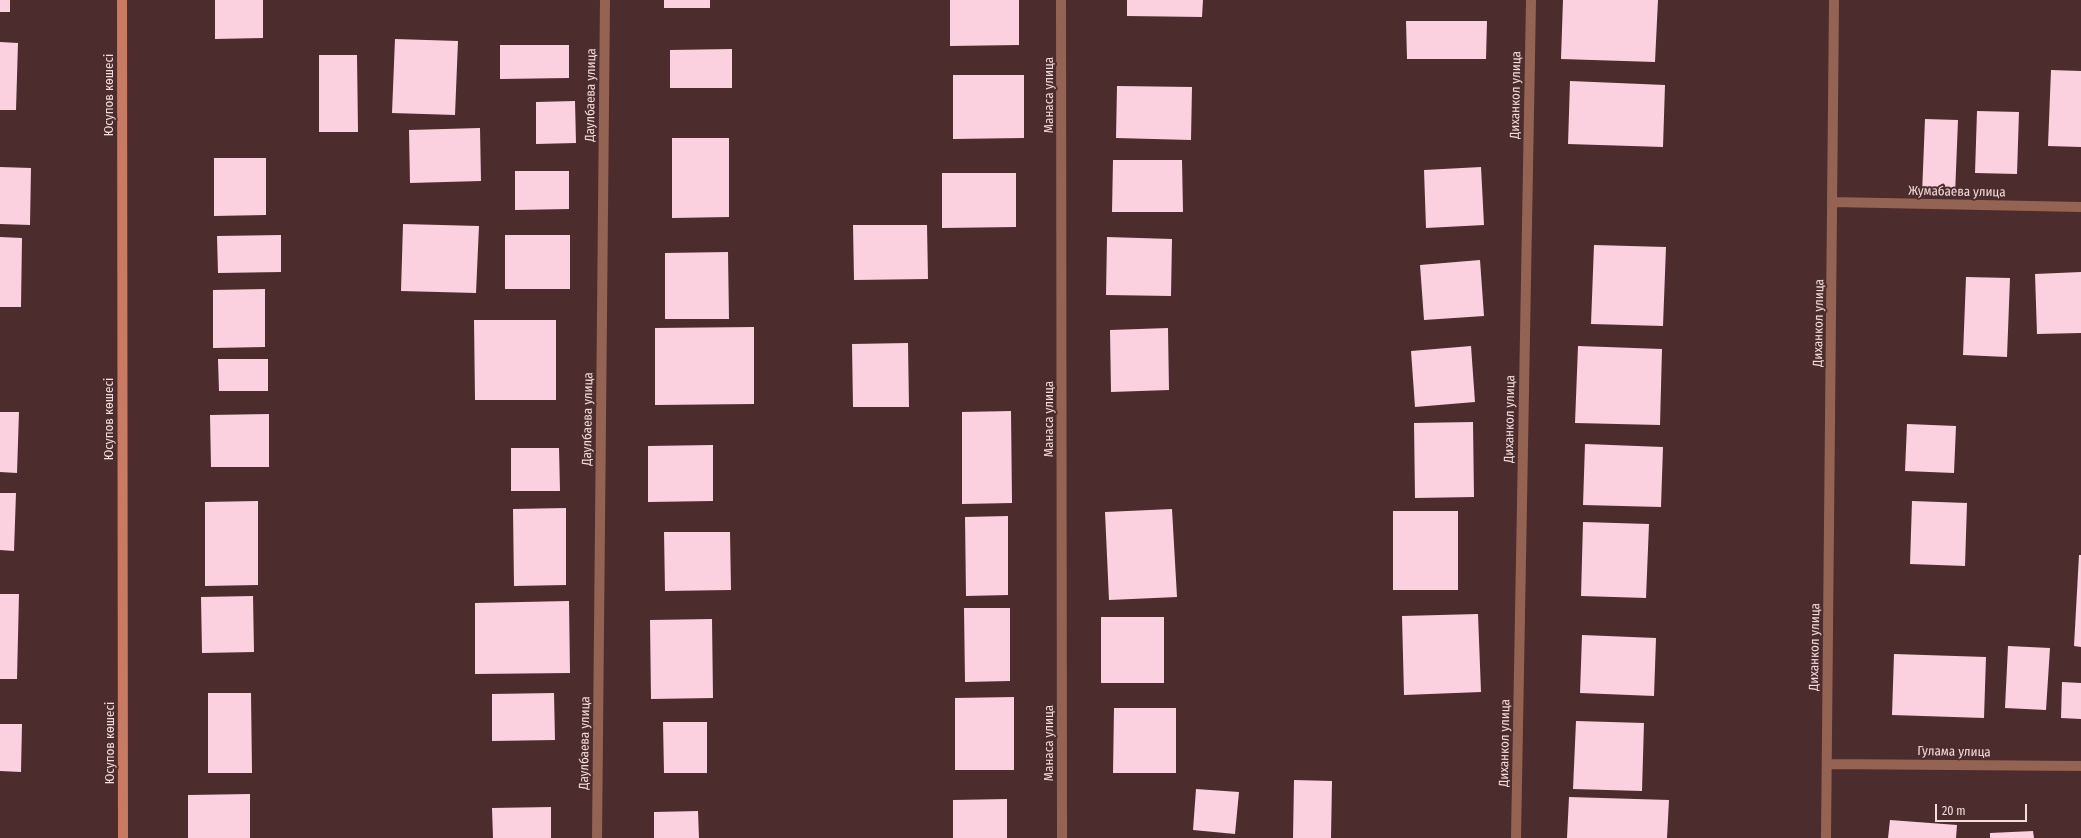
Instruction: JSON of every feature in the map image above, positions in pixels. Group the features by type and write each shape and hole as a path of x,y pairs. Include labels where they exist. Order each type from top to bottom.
{"street":[{"name":"Юсупов көшесі","path":"122,0 123,838"},
{"name":"Даулбаева улица","path":"598,838 605,0"},
{"name":"Манаса улица","path":"1062,0 1062,838"},
{"name":"Диханкол улица","path":"1516,838 1531,0"},
{"name":"Диханкол улица","path":"1826,838 1834,0"},
{"name":"Жумабаева улица","path":"1833,202 2081,207"},
{"name":"Гулама улица","path":"1827,764 2081,766"}],"building":[{"path":"0,0 10,0 10,12 0,12"},
{"path":"215,0 263,0 263,38 215,39"},
{"path":"664,0 710,0 710,8 664,8"},
{"path":"950,0 1019,0 1019,45 950,46"},
{"path":"1127,0 1203,0 1202,17 1127,16"},
{"path":"1563,0 1658,0 1655,62 1561,59"},
{"path":"1406,21 1487,21 1486,59 1407,59"},
{"path":"395,39 458,41 455,115 392,113"},
{"path":"0,42 18,43 16,110 0,110"},
{"path":"500,45 569,45 569,78 500,79"},
{"path":"732,49 732,88 670,88 670,50"},
{"path":"319,55 357,55 358,132 319,132"},
{"path":"2051,70 2081,71 2081,147 2048,146"},
{"path":"953,75 1024,75 1024,138 953,139"},
{"path":"1570,81 1665,85 1663,147 1568,144"},
{"path":"1117,86 1192,87 1191,140 1116,138"},
{"path":"575,101 576,143 536,144 536,102"},
{"path":"1977,111 2019,112 2017,174 1975,173"},
{"path":"1925,119 1958,120 1955,195 1922,194"},
{"path":"480,128 481,181 410,183 409,130"},
{"path":"672,138 729,138 729,217 672,218"},
{"path":"214,158 266,158 266,215 214,216"},
{"path":"1113,160 1182,160 1183,212 1112,212"},
{"path":"0,167 31,168 30,225 0,224"},
{"path":"1481,167 1484,225 1426,228 1424,170"},
{"path":"515,171 569,171 569,209 515,210"},
{"path":"942,173 1016,173 1016,227 942,228"},
{"path":"403,224 479,226 476,293 401,291"},
{"path":"853,225 927,225 928,279 854,280"},
{"path":"281,235 281,272 218,273 217,236"},
{"path":"505,235 570,235 570,289 505,289"},
{"path":"0,237 22,238 21,307 0,307"},
{"path":"1107,237 1172,239 1171,296 1106,295"},
{"path":"1594,245 1666,247 1663,326 1591,324"},
{"path":"728,252 729,319 665,319 665,253"},
{"path":"1480,260 1484,316 1424,320 1420,265"},
{"path":"2081,272 2081,333 2037,334 2035,274"},
{"path":"1966,277 2010,278 2007,357 1963,355"},
{"path":"265,289 265,347 213,348 213,290"},
{"path":"474,320 556,320 556,400 475,400"},
{"path":"754,327 754,404 655,405 655,328"},
{"path":"1168,328 1169,390 1111,392 1110,330"},
{"path":"908,343 909,407 853,407 852,344"},
{"path":"1471,346 1475,402 1415,407 1411,351"},
{"path":"1578,346 1662,349 1660,425 1575,423"},
{"path":"218,359 268,359 268,391 219,391"},
{"path":"1011,411 1012,503 962,504 962,412"},
{"path":"0,412 19,412 17,473 0,472"},
{"path":"269,414 269,467 211,467 210,415"},
{"path":"1473,422 1474,497 1415,498 1414,423"},
{"path":"1907,424 1956,426 1954,473 1905,471"},
{"path":"1585,444 1663,447 1661,507 1583,505"},
{"path":"713,445 713,501 648,502 648,446"},
{"path":"511,448 559,448 560,491 511,491"},
{"path":"0,493 16,493 14,551 0,550"},
{"path":"258,501 258,585 205,586 205,502"},
{"path":"1912,501 1967,503 1965,566 1910,564"},
{"path":"566,508 566,585 514,586 513,509"},
{"path":"1172,509 1177,597 1109,600 1105,512"},
{"path":"1393,511 1458,511 1458,590 1393,590"},
{"path":"1008,516 1008,595 966,596 965,517"},
{"path":"1583,522 1649,524 1646,598 1581,596"},
{"path":"664,532 730,532 731,590 665,591"},
{"path":"2079,555 2081,555 2081,647 2074,646"},
{"path":"0,594 19,594 17,679 0,679"},
{"path":"253,596 254,652 202,653 201,597"},
{"path":"569,601 570,673 475,674 475,603"},
{"path":"964,608 1010,608 1010,681 965,682"},
{"path":"1478,614 1481,692 1404,695 1402,616"},
{"path":"1101,617 1164,617 1164,683 1101,683"},
{"path":"712,619 713,698 651,699 650,620"},
{"path":"1582,635 1656,638 1654,696 1580,693"},
{"path":"2008,646 2050,648 2046,710 2005,708"},
{"path":"1894,654 1986,657 1984,718 1892,715"},
{"path":"2062,682 2081,683 2081,719 2061,718"},
{"path":"208,693 251,693 252,773 208,773"},
{"path":"554,693 555,740 492,741 492,694"},
{"path":"1014,697 1014,770 955,770 955,698"},
{"path":"1114,708 1176,708 1176,773 1113,773"},
{"path":"1576,721 1644,723 1642,791 1573,789"},
{"path":"663,722 707,722 707,773 664,773"},
{"path":"0,724 22,724 21,772 0,771"},
{"path":"1294,780 1332,781 1331,838 1293,838"},
{"path":"1196,789 1239,792 1235,834 1193,830"},
{"path":"250,794 250,838 188,838 188,795"},
{"path":"1569,797 1669,800 1667,838 1567,838"},
{"path":"1007,799 1007,838 953,838 953,800"},
{"path":"551,807 551,838 493,838 492,808"},
{"path":"698,811 699,838 654,838 654,812"},
{"path":"1890,820 1957,825 1956,838 1888,838"},
{"path":"2033,831 2034,838 1990,838 1990,833"}]}
